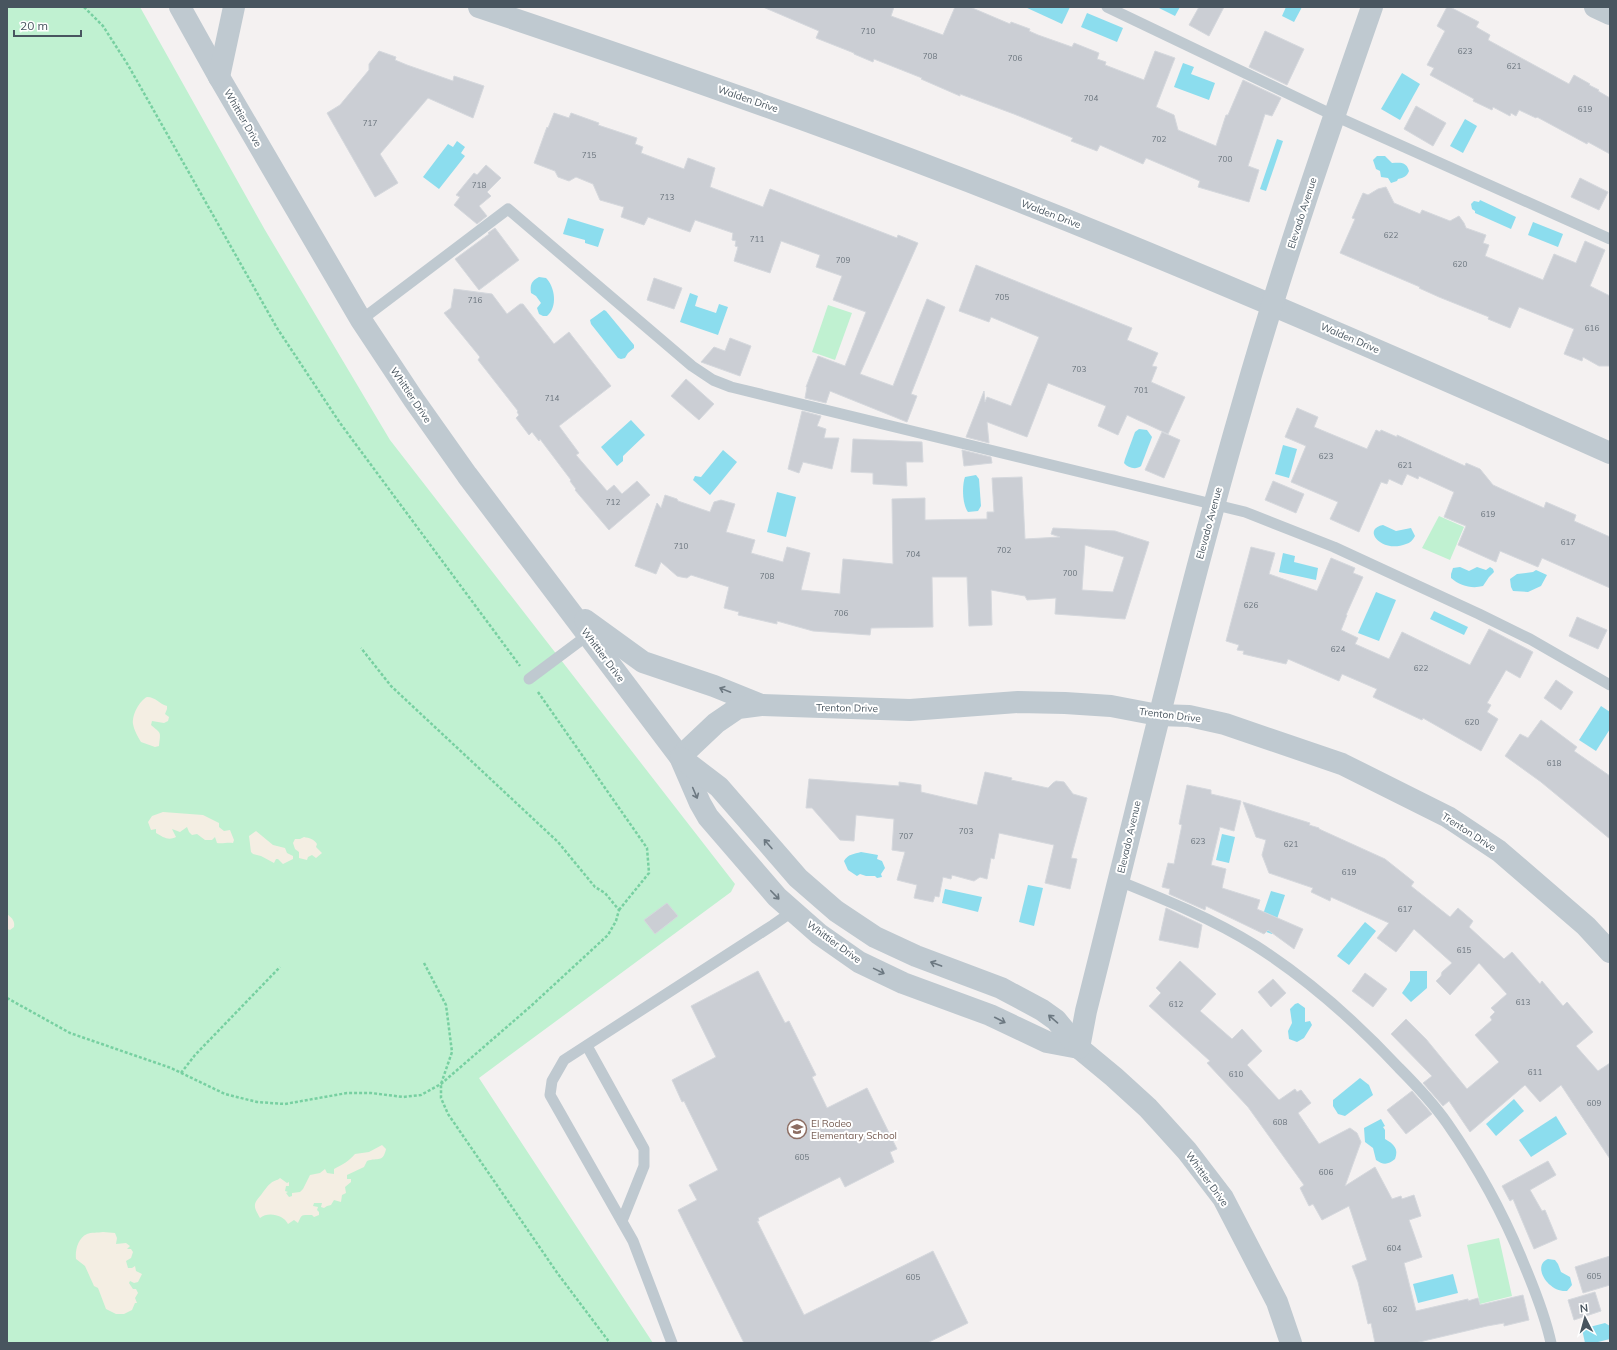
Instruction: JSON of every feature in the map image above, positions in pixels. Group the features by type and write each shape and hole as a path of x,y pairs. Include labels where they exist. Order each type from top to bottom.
{"street":[{"name":"Whittier Drive","path":"180,7 219,77 361,320 414,400 462,469 680,757 700,803 708,817 777,897 820,934 859,962 897,980 990,1015 1047,1042 1079,1048"},
{"path":"219,77 234,7"},
{"name":"Walden Drive","path":"479,7 804,119 1116,240 1420,368 1610,454"},
{"name":"Elevado Avenue","path":"1079,1048 1086,1010 1119,881 1158,715 1214,504 1273,305 1372,7"},
{"path":"1596,7 1610,14"},
{"path":"567,607 643,662 714,686 761,705"},
{"name":"Trenton Drive","path":"680,757 716,723 738,708 761,705 910,710 1018,702 1065,703 1111,706 1158,715 1189,716 1225,724 1342,764 1448,817 1499,851 1586,926 1610,952"},
{"name":"Whittier Drive","path":"680,757 719,787 798,878 836,911 875,937 916,956 1001,988 1039,1008 1056,1020 1079,1048 1148,1108 1187,1151 1223,1198 1277,1302 1290,1343"}],"lane":[{"path":"1106,7 1335,116 1610,239"},
{"path":"361,320 508,209 692,366 713,380 731,387 1245,512 1334,547 1530,639 1610,685"},
{"path":"529,679 588,635"},
{"path":"1119,881 1211,920 1256,946 1297,975 1338,1007 1376,1043 1414,1083 1446,1121 1474,1164 1500,1210 1536,1294 1550,1343"},
{"path":"672,1343 633,1241 550,1095 552,1081 564,1060 793,911"},
{"path":"587,1046 644,1149 644,1166 622,1221"}],"path":[{"path":"7,998 70,1033 181,1073 225,1094 257,1102 285,1104 347,1094 371,1093 403,1097 421,1096 441,1084 531,1006 608,935 620,910 649,873 647,848 529,679 340,423 285,340 128,65 104,26 84,7"},
{"path":"361,648 391,686 558,842 595,887 605,892 620,910"},
{"path":"424,963 446,1005 452,1052 441,1084 441,1098 448,1114 558,1274 610,1343"},
{"path":"181,1073 195,1055 280,967"}],"green space":[{"path":"7,7 140,7 265,230 390,440 735,884 731,892 479,1078 653,1343 7,1343"},
{"path":"828,305 852,313 835,360 812,352"},
{"path":"1439,516 1464,527 1450,560 1422,548"},
{"path":"1499,1238 1512,1296 1480,1304 1467,1245"}],"sand":[{"path":"147,697 153,698 167,706 165,714 169,717 168,721 164,723 152,721 151,725 160,733 159,746 155,747 141,742 133,724 137,709 141,702"},
{"path":"163,812 203,815 219,823 219,827 224,831 230,830 234,840 233,843 217,843 215,837 212,840 205,840 197,834 192,835 187,827 180,832 172,829 176,837 168,839 163,837 156,833 156,829 151,830 148,822 152,816"},
{"path":"256,831 273,845 285,848 287,853 293,856 293,859 283,864 276,859 274,863 261,856 253,854 251,852 249,836"},
{"path":"304,837 310,838 316,842 316,847 322,853 316,858 312,855 308,857 307,860 299,858 299,852 295,849 293,843 295,839"},
{"path":"7,914 14,921 14,927 10,930 7,929"},
{"path":"382,1145 386,1149 382,1158 367,1161 364,1167 347,1175 347,1179 351,1179 351,1182 345,1187 346,1193 342,1195 341,1202 334,1200 331,1205 324,1208 321,1207 322,1203 314,1203 313,1206 318,1207 317,1210 319,1215 314,1217 312,1215 302,1216 298,1223 294,1220 288,1224 283,1218 276,1215 271,1214 260,1218 255,1209 255,1204 258,1198 272,1182 280,1178 287,1183 289,1182 289,1186 286,1186 285,1191 288,1192 286,1193 289,1197 292,1196 292,1193 300,1192 303,1189 310,1175 320,1173 325,1169 327,1173 334,1174 334,1169 348,1161 355,1154 369,1152"},
{"path":"89,1233 115,1233 117,1238 116,1244 126,1243 130,1246 127,1249 131,1249 133,1252 131,1258 126,1261 128,1268 135,1266 136,1271 142,1274 138,1282 134,1283 130,1281 129,1283 138,1293 135,1298 137,1303 135,1303 132,1310 124,1314 116,1314 106,1309 98,1288 94,1286 85,1266 76,1259 76,1252 81,1238"}],"water":[{"path":"1025,7 1070,7 1062,24"},
{"path":"1157,7 1180,7 1175,16"},
{"path":"1286,7 1302,7 1294,22 1282,16"},
{"path":"1087,13 1123,28 1117,42 1081,27"},
{"path":"1183,63 1194,67 1191,74 1215,83 1209,100 1174,87"},
{"path":"1402,73 1420,84 1400,120 1381,109"},
{"path":"1465,119 1477,126 1463,153 1450,146"},
{"path":"1277,139 1283,141 1266,191 1260,189"},
{"path":"457,141 465,147 461,153 465,156 439,189 423,177 448,144 453,147"},
{"path":"1377,156 1385,156 1392,163 1404,164 1408,168 1408,173 1404,177 1391,183 1388,178 1381,177 1380,171 1376,169 1373,160"},
{"path":"1480,200 1516,217 1511,229 1475,213 1471,204 1474,201 1479,202"},
{"path":"568,218 604,229 598,247 585,243 585,240 563,234"},
{"path":"1533,222 1563,234 1558,247 1528,235"},
{"path":"539,277 546,278 552,286 554,297 553,308 547,316 539,314 537,308 541,303 536,296 531,293 534,280"},
{"path":"690,293 698,296 695,306 716,313 719,304 728,307 718,335 680,322"},
{"path":"604,310 634,345 634,348 625,358 618,358 591,324 590,320"},
{"path":"631,420 645,435 623,456 623,461 617,466 601,447"},
{"path":"1139,429 1147,430 1152,437 1141,466 1132,468 1124,463 1135,432"},
{"path":"1283,445 1297,449 1289,478 1275,474"},
{"path":"723,450 737,462 710,495 693,480 695,476 701,477"},
{"path":"976,475 979,479 981,506 978,511 968,512 964,500 964,480 965,477"},
{"path":"777,492 796,497 786,537 767,532"},
{"path":"1383,525 1396,531 1411,528 1415,536 1407,544 1389,546 1377,540 1374,535 1374,531 1377,527"},
{"path":"1283,553 1295,556 1294,562 1318,568 1316,580 1279,572"},
{"path":"1460,567 1469,571 1477,567 1486,570 1490,567 1494,572 1483,586 1470,587 1462,585 1451,578 1453,568"},
{"path":"1536,570 1547,575 1541,586 1528,592 1513,591 1510,579 1517,574 1533,572"},
{"path":"1376,592 1396,600 1379,641 1358,633"},
{"path":"1434,611 1468,627 1464,635 1430,619"},
{"path":"1601,706 1610,712 1610,729 1596,751 1579,740"},
{"path":"1222,834 1235,837 1229,863 1216,860"},
{"path":"861,852 878,855 877,859 882,861 885,868 881,874 882,877 877,878 875,876 860,874 857,876 848,870 844,861 847,857"},
{"path":"1028,885 1043,888 1034,926 1019,922"},
{"path":"945,889 982,897 978,912 942,903"},
{"path":"1271,891 1285,895 1272,934 1258,929"},
{"path":"1365,922 1376,931 1349,965 1337,956"},
{"path":"1410,971 1427,971 1427,988 1411,1002 1402,993 1410,981"},
{"path":"1298,1003 1305,1008 1305,1022 1310,1021 1312,1025 1304,1038 1297,1042 1289,1039 1288,1031 1292,1023 1290,1009"},
{"path":"1360,1078 1369,1085 1373,1095 1345,1116 1338,1114 1333,1106 1333,1100"},
{"path":"1514,1099 1524,1111 1496,1136 1486,1124"},
{"path":"1556,1116 1567,1134 1531,1157 1519,1140"},
{"path":"1381,1119 1385,1126 1383,1127 1385,1130 1385,1139 1395,1147 1396,1150 1395,1159 1386,1164 1376,1160 1373,1148 1365,1142 1364,1128"},
{"path":"1548,1259 1555,1260 1561,1272 1570,1277 1572,1285 1567,1291 1554,1288 1544,1278 1541,1267 1543,1262"},
{"path":"1453,1274 1458,1293 1418,1303 1413,1284"},
{"path":"1605,1323 1610,1326 1610,1339 1594,1343 1585,1343 1582,1329"}],"building":[{"path":"763,7 894,7 891,16 943,35 955,7 970,7 1010,24 1011,22 1030,29 1029,31 1038,35 1072,47 1074,43 1099,53 1097,59 1106,62 1105,65 1144,80 1155,51 1175,58 1156,107 1174,115 1178,130 1216,146 1226,115 1228,115 1243,80 1281,98 1272,116 1265,114 1248,166 1259,170 1249,202 1198,187 1200,181 1146,158 1143,164 1100,145 1097,151 1071,141 1073,138 1014,114 960,94 960,96 921,79 922,78 874,59 873,62 816,38 819,31"},
{"path":"1199,7 1224,7 1209,36 1189,25"},
{"path":"1447,7 1450,7 1479,22 1476,27 1490,35 1488,40 1569,84 1574,75 1610,98 1610,154 1588,142 1587,144 1537,117 1536,118 1519,110 1516,116 1511,113 1510,116 1493,107 1492,110 1473,101 1474,99 1430,75 1434,68 1427,65 1445,31 1437,26"},
{"path":"1265,31 1304,49 1287,85 1249,67"},
{"path":"379,51 396,57 395,60 407,65 453,81 454,76 484,86 473,118 428,98 380,154 398,183 375,197 327,113 340,105 369,70 369,64"},
{"path":"1416,106 1446,123 1433,146 1404,129"},
{"path":"554,113 569,118 571,113 599,123 598,125 637,138 635,144 643,147 641,153 684,169 688,158 715,168 710,187 763,207 770,189 897,238 898,235 918,243 860,374 893,386 927,299 945,307 911,394 917,396 907,422 830,391 826,403 805,398 806,387 818,356 845,366 866,312 833,300 842,276 816,267 820,255 781,241 770,273 734,261 738,247 735,246 736,241 732,240 733,233 695,220 690,232 648,217 644,225 621,217 624,207 600,200 593,184 576,177 569,181 558,177 555,171 534,163 547,127 548,128"},
{"path":"486,165 501,178 487,192 491,196 479,206 487,216 477,224 454,205 460,197 456,195 474,173 477,175"},
{"path":"1580,178 1608,192 1599,210 1571,197"},
{"path":"1386,187 1394,203 1420,214 1422,210 1450,221 1459,216 1466,228 1486,235 1483,243 1489,245 1485,256 1543,280 1554,254 1576,263 1585,241 1605,250 1590,286 1610,296 1610,366 1599,366 1583,357 1582,361 1564,354 1574,329 1519,307 1510,328 1488,319 1489,317 1439,297 1419,288 1420,287 1340,253 1355,219 1352,218 1363,193 1368,195 1378,189"},
{"path":"495,228 519,260 479,290 455,259"},
{"path":"976,265 1132,328 1127,340 1158,353 1152,366 1157,367 1151,382 1185,397 1168,434 1127,415 1118,435 1098,426 1106,406 1048,383 1027,437 987,422 989,443 966,437 984,391 985,402 987,397 1011,406 1039,337 991,317 989,322 959,311"},
{"path":"654,278 682,288 674,309 647,300"},
{"path":"454,289 492,294 507,314 520,304 523,304 554,344 569,332 611,386 559,426 579,453 576,455 607,491 614,485 622,494 637,481 650,495 609,530 575,490 576,489 570,481 571,480 540,439 539,441 532,432 529,435 516,418 519,415 517,412 518,411 478,360 480,357 444,313 451,308"},
{"path":"730,338 751,346 740,376 701,362 714,347 725,351"},
{"path":"686,379 714,404 699,420 671,396"},
{"path":"1297,408 1318,417 1314,427 1367,449 1376,430 1380,432 1381,430 1397,437 1397,435 1465,466 1466,463 1480,469 1493,485 1544,508 1546,502 1576,515 1574,521 1610,537 1610,588 1542,558 1538,567 1500,551 1496,562 1458,545 1466,526 1444,517 1454,492 1419,476 1418,479 1407,474 1402,485 1389,479 1387,484 1381,482 1359,532 1330,519 1338,502 1291,482 1306,446 1285,437"},
{"path":"802,411 821,416 817,426 826,429 824,438 839,438 832,469 803,462 799,473 788,469"},
{"path":"1162,432 1180,440 1164,478 1145,470"},
{"path":"853,439 922,442 923,462 906,462 907,486 873,484 873,473 851,472"},
{"path":"962,450 991,457 992,463 964,466"},
{"path":"1022,477 1025,539 1060,537 1051,534 1053,528 1115,531 1149,542 1125,619 1055,614 1056,598 1027,600 1025,596 991,590 992,625 969,626 967,577 932,577 933,627 871,628 870,635 813,631 777,621 777,624 738,615 739,612 724,608 729,587 691,575 687,578 677,576 661,562 656,574 635,566 657,503 661,508 665,495 710,512 714,502 721,500 735,504 726,532 755,540 751,553 783,562 787,547 810,553 801,590 840,594 843,559 893,564 892,499 925,498 925,520 987,519 987,512 994,512 992,478","holes":["1085,545 1124,557 1113,592 1082,590"]},
{"path":"1273,481 1304,494 1296,513 1265,500"},
{"path":"1251,547 1275,553 1269,574 1317,591 1331,558 1355,568 1353,573 1363,577 1341,630 1358,638 1355,644 1389,659 1402,632 1470,665 1489,629 1533,652 1520,678 1506,670 1487,703 1491,705 1487,712 1498,719 1481,751 1423,718 1422,720 1373,697 1377,689 1342,674 1339,681 1288,659 1286,664 1243,654 1244,651 1237,650 1239,645 1226,641"},
{"path":"1577,617 1607,630 1598,649 1569,636"},
{"path":"1556,680 1573,692 1561,710 1544,698"},
{"path":"1541,720 1577,747 1574,751 1610,776 1610,839 1541,782 1505,756 1520,734 1528,738"},
{"path":"985,772 1012,778 1011,780 1048,788 1056,781 1064,782 1073,794 1087,798 1071,858 1077,859 1070,889 1045,883 1054,845 999,833 994,859 991,858 987,879 980,877 974,881 952,875 951,879 943,877 939,897 935,896 933,902 914,898 917,885 897,880 905,852 892,850 894,819 856,815 854,841 840,840 812,808 806,808 809,779 899,786 899,782 921,785 921,792 977,805"},
{"path":"1187,785 1211,790 1211,794 1241,801 1234,831 1220,827 1211,865 1226,869 1222,888 1260,900 1257,909 1303,929 1294,949 1268,930 1264,934 1206,906 1205,910 1169,894 1170,889 1162,887 1168,863 1174,864 1182,825 1179,824"},
{"path":"1243,802 1310,823 1309,825 1319,828 1385,859 1414,882 1411,886 1450,917 1458,908 1473,921 1469,927 1504,959 1512,952 1540,984 1542,981 1563,1006 1567,1002 1593,1032 1576,1046 1598,1071 1610,1063 1610,1159 1561,1085 1540,1102 1525,1085 1470,1132 1449,1101 1443,1106 1423,1083 1432,1076 1391,1034 1406,1019 1426,1039 1467,1089 1499,1062 1475,1035 1492,1020 1490,1017 1495,1012 1491,1008 1507,994 1479,963 1450,995 1436,981 1441,976 1442,972 1452,963 1414,929 1396,952 1377,938 1389,923 1331,897 1330,901 1311,892 1313,888 1269,873 1262,855 1266,840 1256,837"},
{"path":"667,903 678,916 655,934 644,920"},
{"path":"1166,908 1202,925 1198,948 1159,940"},
{"path":"1180,961 1216,994 1200,1011 1232,1039 1242,1029 1262,1051 1247,1065 1279,1100 1295,1089 1297,1092 1301,1090 1311,1103 1298,1113 1319,1144 1350,1128 1357,1133 1361,1142 1345,1186 1375,1167 1392,1199 1401,1196 1402,1199 1414,1195 1421,1216 1409,1220 1422,1257 1404,1263 1416,1311 1468,1299 1468,1301 1478,1298 1480,1305 1523,1295 1529,1320 1504,1326 1504,1323 1487,1326 1415,1343 1375,1343 1371,1323 1368,1324 1358,1282 1352,1266 1367,1260 1349,1206 1322,1220 1313,1204 1309,1206 1300,1188 1304,1185 1248,1107 1207,1063 1210,1061 1149,1006 1161,993 1156,988"},
{"path":"758,971 785,1023 789,1021 816,1075 812,1077 827,1108 867,1088 897,1149 890,1152 894,1162 845,1187 840,1177 758,1218 759,1221 757,1221 804,1315 933,1251 968,1323 927,1343 744,1343 678,1210 697,1200 689,1185 718,1170 672,1080 716,1057 691,1006"},
{"path":"1365,973 1387,989 1373,1007 1352,991"},
{"path":"1273,979 1286,993 1271,1007 1258,992"},
{"path":"1412,1091 1432,1114 1406,1134 1387,1110"},
{"path":"1548,1161 1556,1175 1530,1190 1542,1211 1545,1210 1557,1239 1534,1249 1513,1199 1510,1201 1502,1186"},
{"path":"1610,1256 1610,1285 1583,1293 1575,1267"},
{"path":"1595,1292 1601,1311 1574,1320 1568,1300"}],"place":[{"name":"El Rodeo Elementary School","path":"797,1129"}]}
